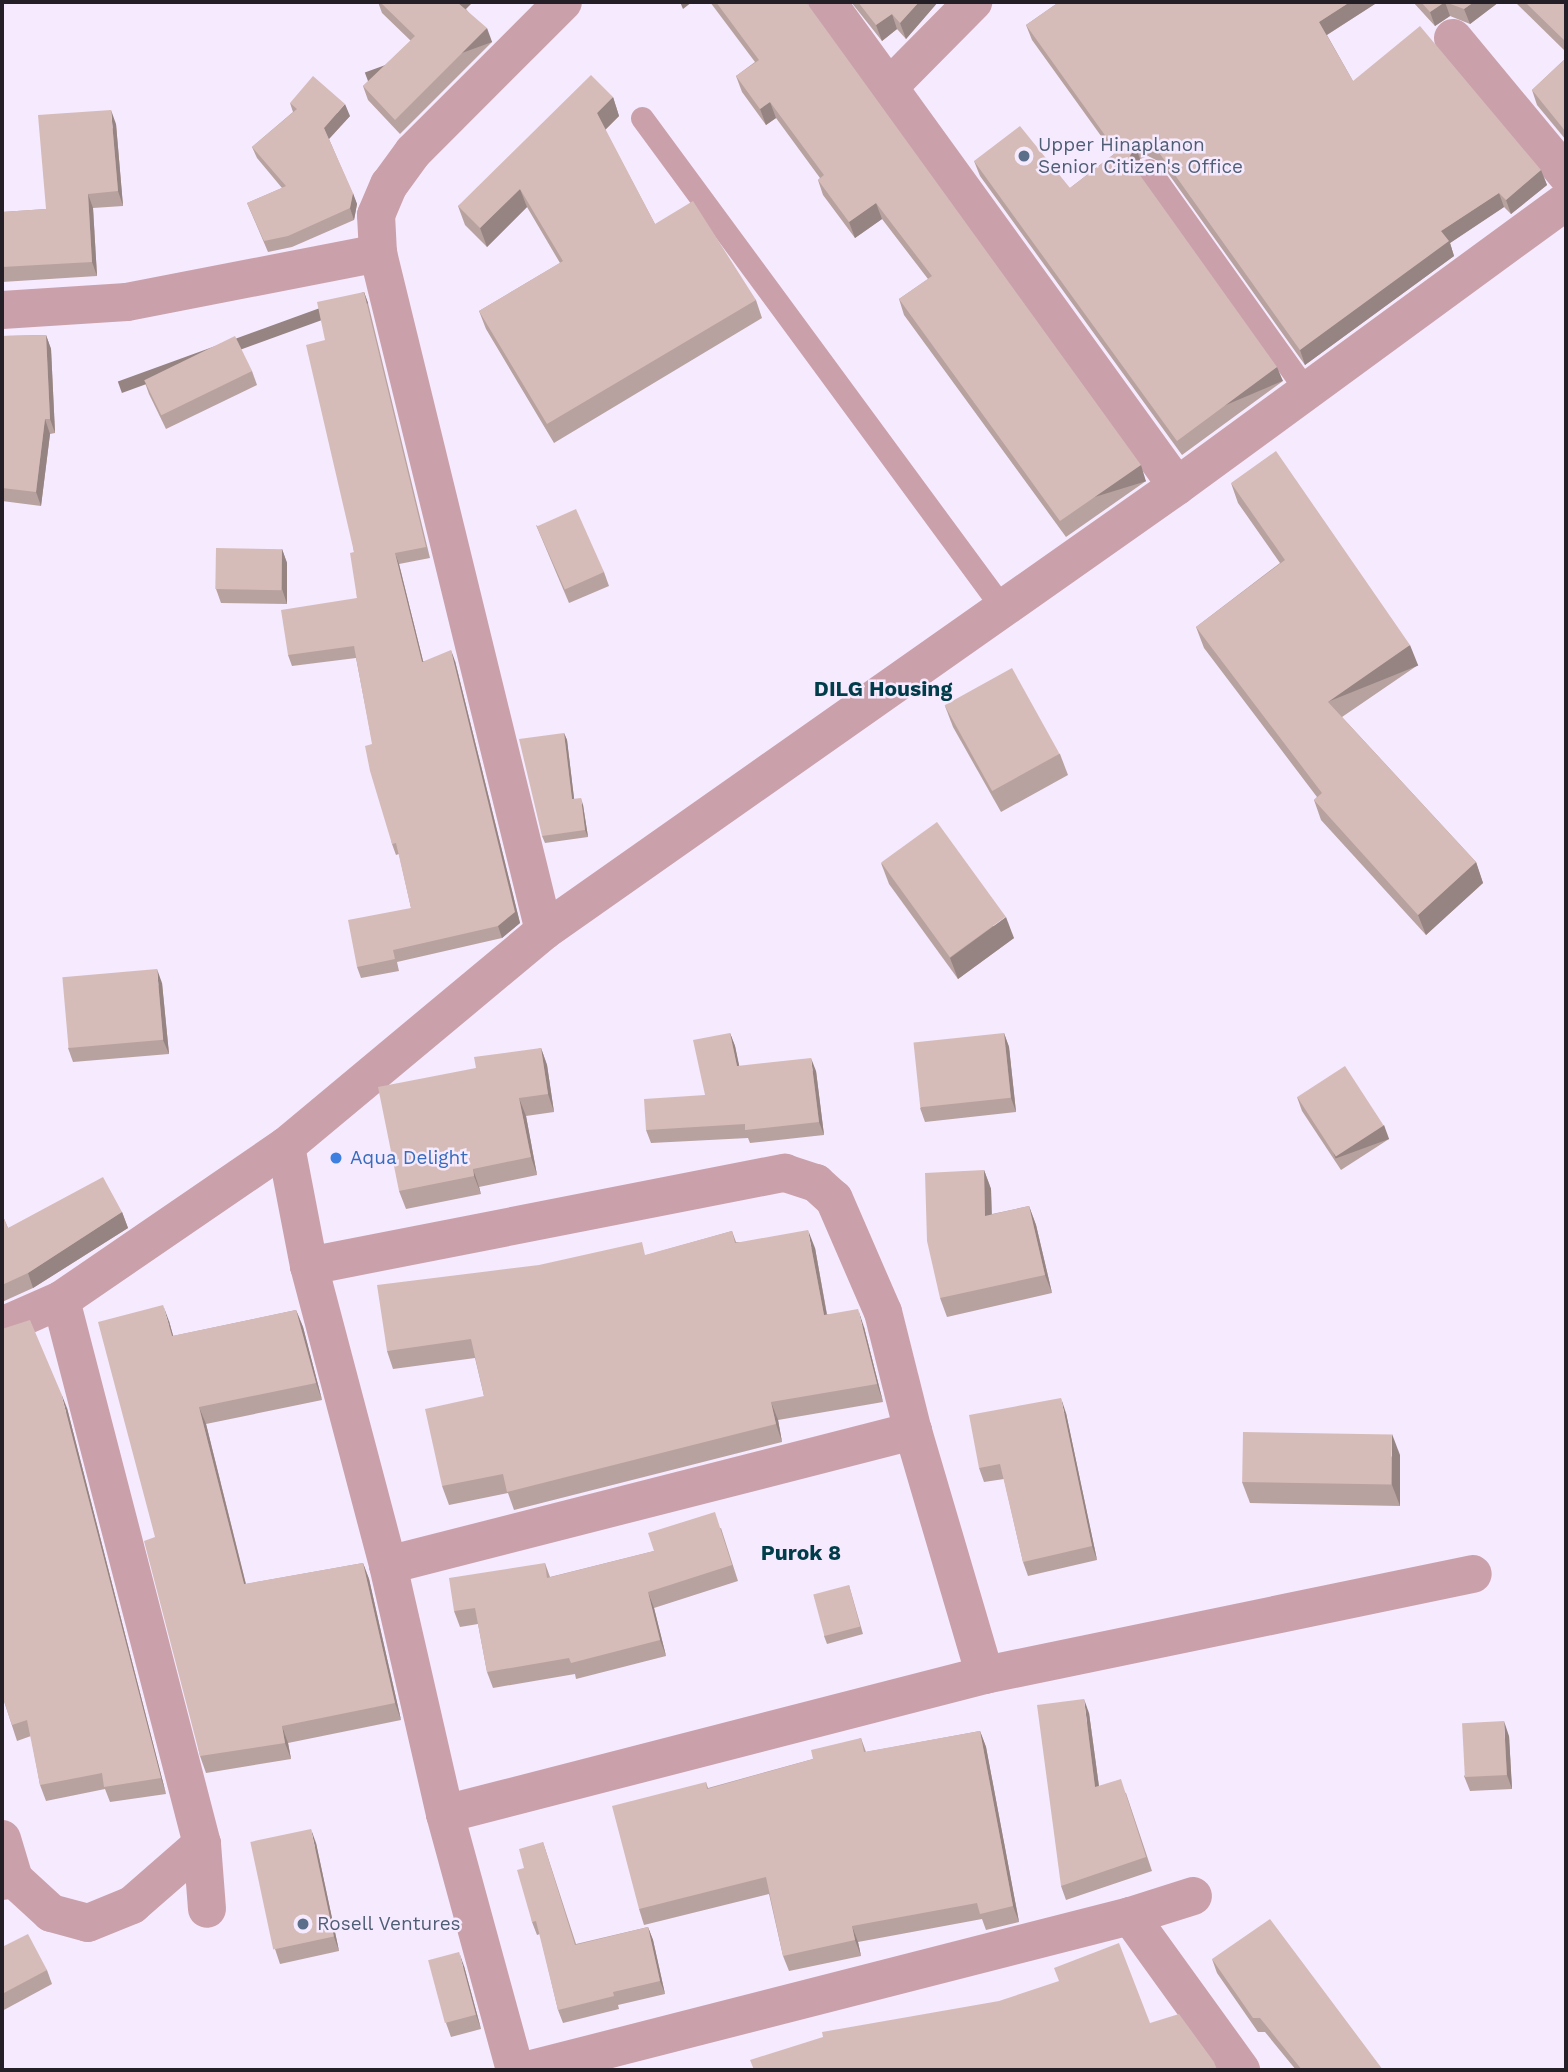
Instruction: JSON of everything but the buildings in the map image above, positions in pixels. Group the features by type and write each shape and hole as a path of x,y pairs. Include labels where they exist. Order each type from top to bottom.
{"street":[{"path":"544,931 378,253 376,215 389,185 413,152 564,2"},
{"path":"827,2 1177,486"},
{"path":"889,87 973,2"},
{"path":"1453,38 1566,174"},
{"path":"2,1326 61,1300 286,1146 544,931 1004,610 1566,201"},
{"path":"2,310 127,302 378,253"},
{"path":"286,1146 309,1266 388,1565 445,1814 515,2070"},
{"path":"309,1266 785,1174 816,1183 834,1199 883,1312 913,1431 985,1675"},
{"path":"61,1300 202,1844 207,1909"},
{"path":"388,1565 913,1431"},
{"path":"445,1814 985,1675 1473,1574"},
{"path":"2,1839 8,1880 51,1913 88,1923 132,1905 202,1844"},
{"path":"528,2070 1130,1916 1193,1896"},
{"path":"1130,1916 1241,2070"}],"lane":[{"path":"642,118 1004,610"},
{"path":"1149,170 1306,390"}],"place":[{"name":"Upper Hinaplanon Senior Citizen's Office","path":"1024,156"},
{"name":"Aqua Delight","path":"336,1158"},
{"name":"Rosell Ventures","path":"303,1924"}],"district":[{"name":"DILG Housing","path":"883,689"},
{"name":"Purok 8","path":"801,1553"}]}
